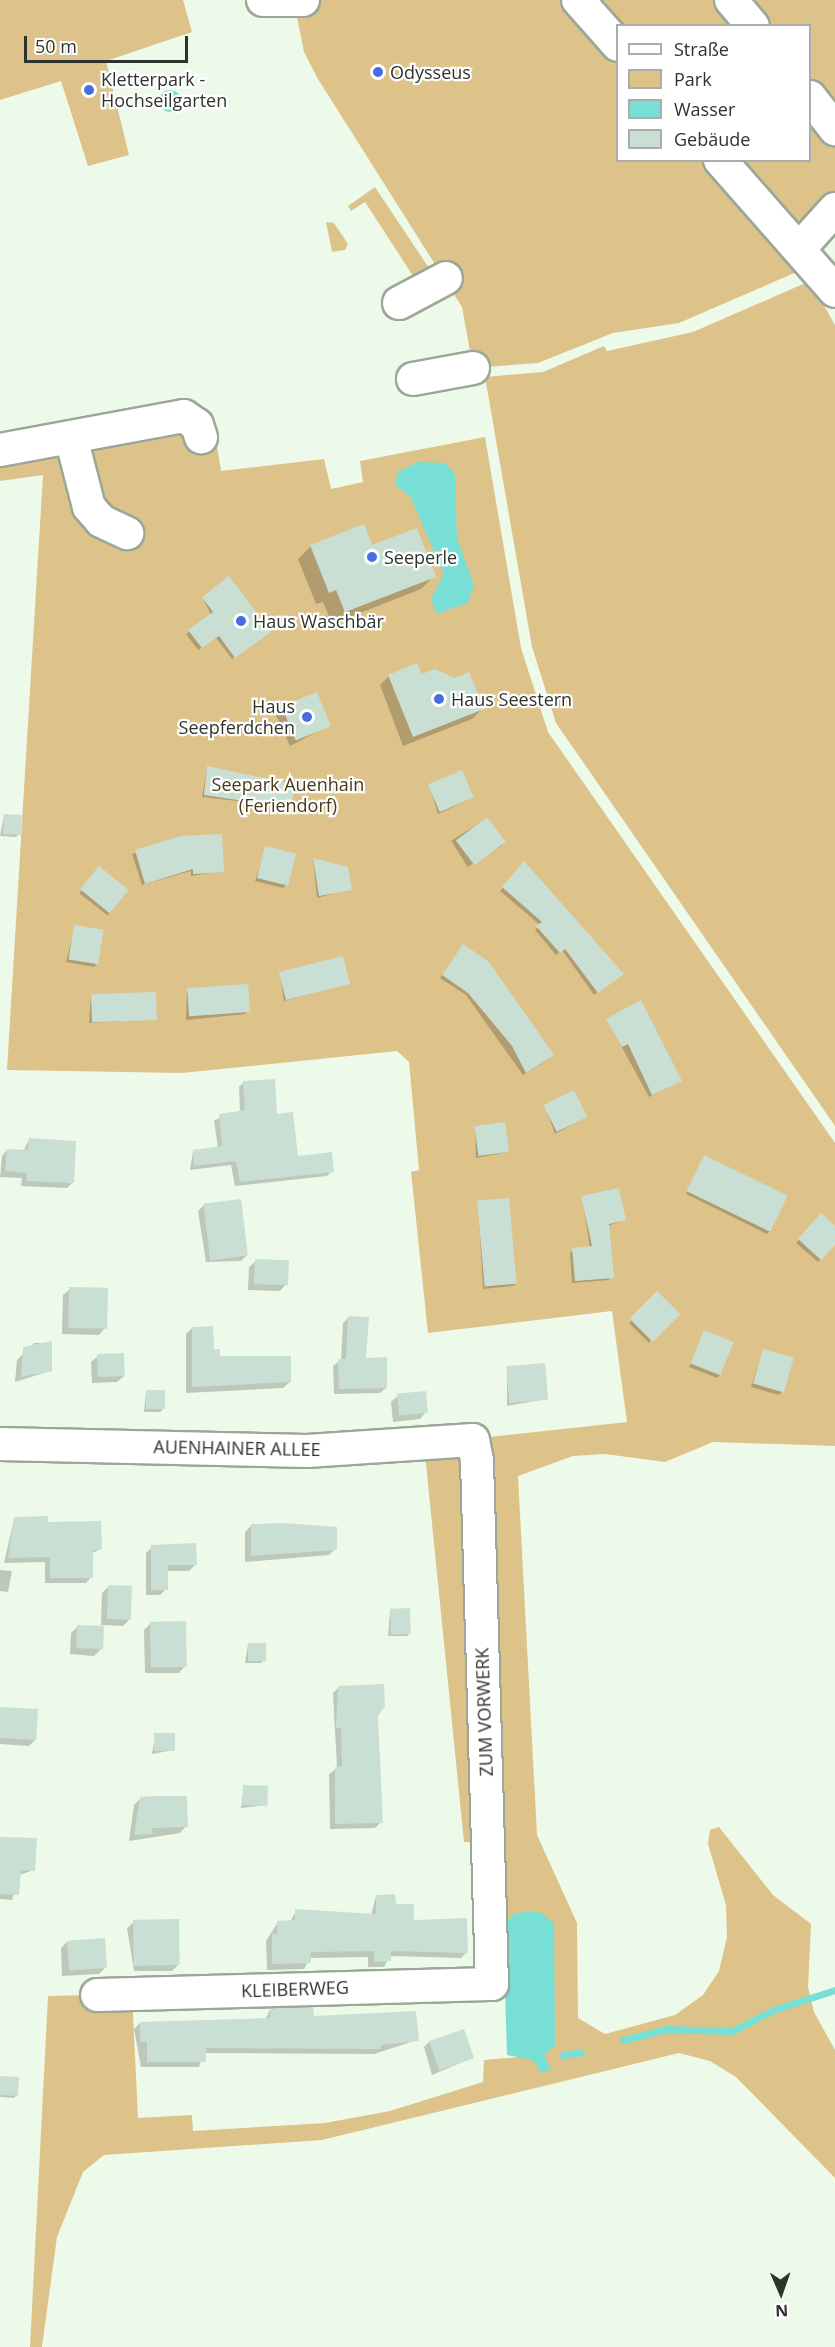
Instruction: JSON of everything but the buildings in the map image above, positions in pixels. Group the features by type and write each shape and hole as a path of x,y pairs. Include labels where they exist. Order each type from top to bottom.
{"street":[{"path":"263,0 299,1"},
{"path":"578,0 616,43"},
{"path":"731,0 751,24"},
{"path":"811,98 835,129"},
{"path":"722,162 812,258 835,291"},
{"path":"812,258 835,209"},
{"path":"399,303 446,278"},
{"path":"413,379 473,368"},
{"path":"0,450 184,416 197,425 201,437"},
{"path":"70,437 82,489 101,521 127,533"},
{"name":"AUENHAINER ALLEE","path":"0,1444 307,1451 473,1440"},
{"name":"ZUM VORWERK","path":"473,1440 492,1984"},
{"name":"KLEIBERWEG","path":"97,1995 492,1984"}],"green space":[{"name":"Kletterpark - Hochseilgarten","path":"0,0 183,0 192,32 106,61 129,155 88,166 61,81 0,100"},
{"path":"263,0 835,0 835,209 813,265 679,323 613,333 538,363 473,368 462,307 318,79 304,52 294,2"},
{"path":"375,187 429,268 429,275 415,279 365,202 351,211 348,206"},
{"path":"326,222 334,223 348,244 345,250 332,252"},
{"path":"810,281 835,325 835,1126 556,723 532,647 485,377 543,372 604,346 607,351 693,332"},
{"name":"Seepark Auenhain (Feriendorf)","path":"184,416 215,433 221,471 324,459 331,489 363,482 360,461 485,437 521,648 548,732 835,1143 835,1446 713,1442 665,1462 605,1454 573,1456 518,1476 537,1835 577,1923 578,2018 605,2034 675,2015 703,1995 719,1971 727,1937 726,1905 708,1844 710,1830 719,1827 773,1895 811,1924 808,1987 814,2012 835,2050 835,2178 736,2077 710,2061 679,2053 322,2140 104,2155 83,2172 57,2237 42,2347 30,2347 48,1996 132,1994 138,2118 192,2115 193,2131 325,2123 390,2111 483,2082 484,2060 544,2055 503,1925 488,1842 464,1842 424,1444 627,1422 612,1311 428,1333 411,1172 419,1170 409,1062 397,1051 182,1073 7,1070 43,475 0,481 0,450"}],"water":[{"path":"170,90 178,93 181,101 178,109 170,112 162,109 159,101 162,93"},
{"path":"418,462 445,463 455,474 457,538 474,585 468,603 436,614 431,599 444,574 411,498 395,484 398,472"},
{"path":"538,1911 554,1923 555,2045 544,2055 551,2069 541,2073 533,2060 507,2055 503,1925 515,1913"}],"waterway":[{"path":"623,2040 666,2029 732,2031 773,2010 835,1990"},
{"path":"563,2055 581,2052"}],"place":[{"name":"Odysseus","path":"378,72"},
{"name":"Kletterpark - Hochseilgarten","path":"89,90"},
{"name":"Seeperle","path":"372,557"},
{"name":"Haus Waschbär","path":"241,621"},
{"name":"Haus Seestern","path":"439,699"},
{"name":"Haus Seepferdchen","path":"307,717"}]}
